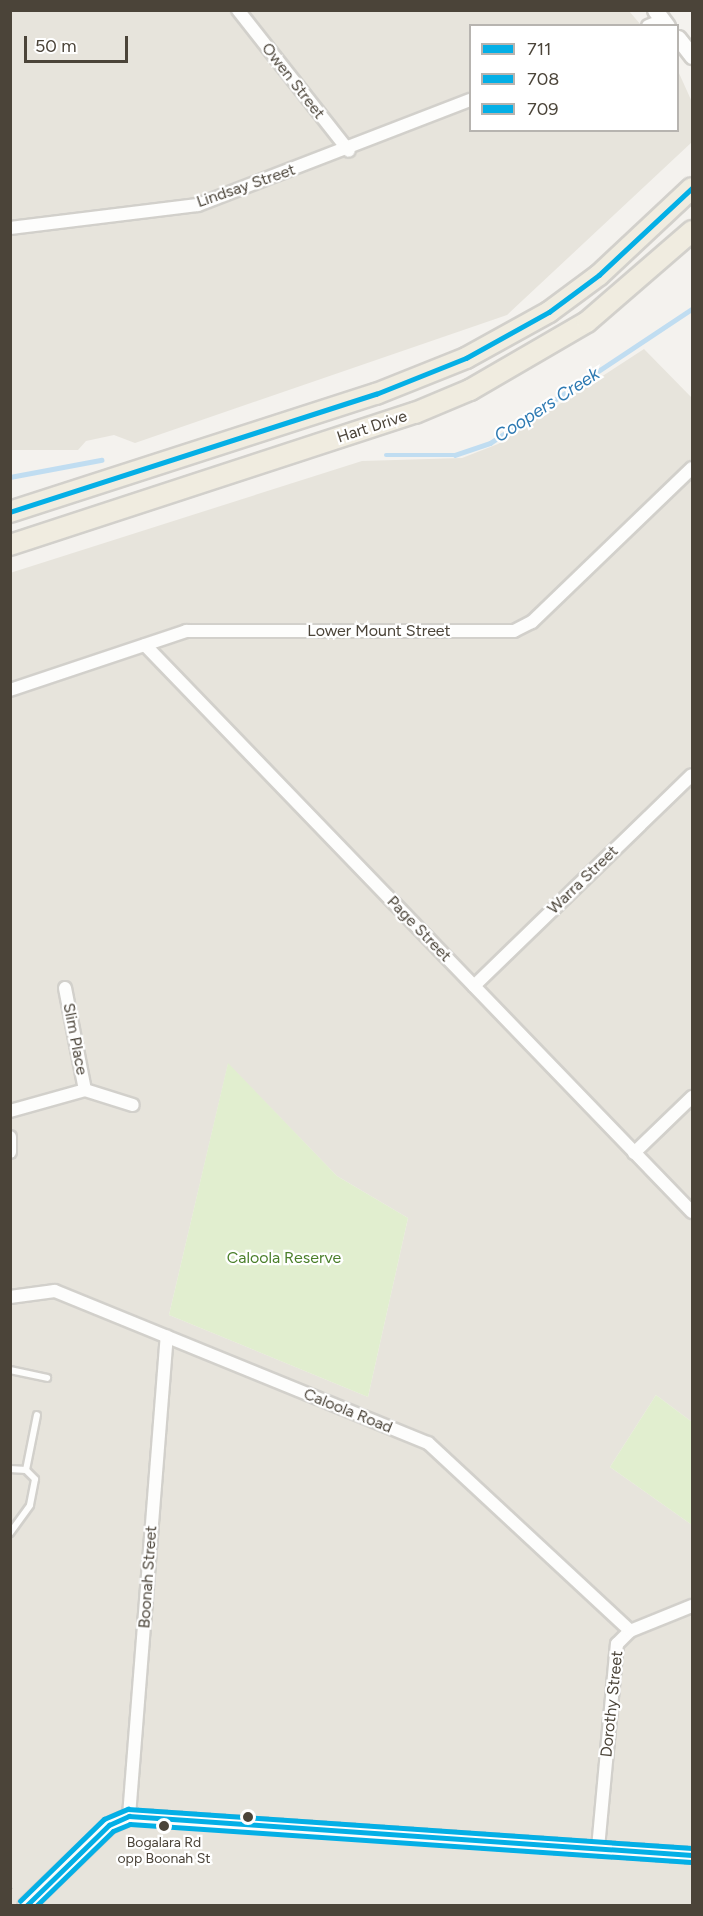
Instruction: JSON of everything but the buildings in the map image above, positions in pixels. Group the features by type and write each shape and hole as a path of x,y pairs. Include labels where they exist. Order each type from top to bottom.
{"highway":[{"name":"Hart Drive","path":"10,512 376,394 466,358 549,312 599,275 693,188"},
{"name":"Hart Drive","path":"10,545 415,413 470,390 587,322 693,231"}],"street":[{"name":"Owen Street","path":"238,10 349,150"},
{"path":"679,39 693,56"},
{"name":"Lindsay Street","path":"10,228 198,205 349,150 469,101"},
{"name":"Lower Mount Street","path":"10,690 186,631 514,631 532,622 693,468"},
{"name":"Page Street","path":"146,645 693,1212"},
{"name":"Warra Street","path":"474,986 693,775"},
{"name":"Slim Place","path":"65,988 85,1090"},
{"name":"Slim Place","path":"10,1111 85,1090 134,1105"},
{"path":"634,1153 693,1096"},
{"path":"10,1137 10,1152"},
{"name":"Caloola Road","path":"11,1297 55,1291 428,1443 630,1631"},
{"name":"Boonah Street","path":"129,1816 166,1337"},
{"name":"Dorothy Street","path":"598,1848 614,1659 630,1631 693,1606"},
{"path":"25,1905 109,1825 129,1816 693,1855"}],"lane":[{"path":"10,1370 47,1378"},
{"path":"26,1470 37,1415"},
{"path":"10,1469 26,1470 34,1479 30,1505 10,1533"}],"shaded area":[{"path":"10,11 629,11 640,24 469,24 469,132 679,132 679,73 692,102 692,142 507,315 135,443 114,435 86,441 78,450 11,450"},
{"path":"644,349 692,398 692,1422 656,1395 610,1467 692,1525 692,1905 11,1905 10,573 362,461 462,458 498,444","holes":["228,1064 337,1176 408,1218 368,1397 169,1315"]}],"green space":[{"name":"Caloola Reserve","path":"228,1063 337,1176 408,1218 368,1397 169,1315"},
{"path":"656,1395 692,1422 692,1525 610,1467"}],"waterway":[{"name":"Coopers Creek","path":"386,455 455,455 490,443 692,309"},
{"name":"Coopers Creek","path":"10,477 101,460"}],"transit line":[{"name":"711","path":"10,512 376,394 466,358 549,312 599,275 692,188"},
{"name":"709","path":"20,1901 104,1819 128,1809 692,1848"},
{"name":"711","path":"26,1906 109,1825 129,1816 692,1855"},
{"name":"708","path":"36,1906 113,1831 130,1824 691,1862"}],"place":[{"name":"Bogalara Rd opp Boonah St","path":"164,1826"}]}
